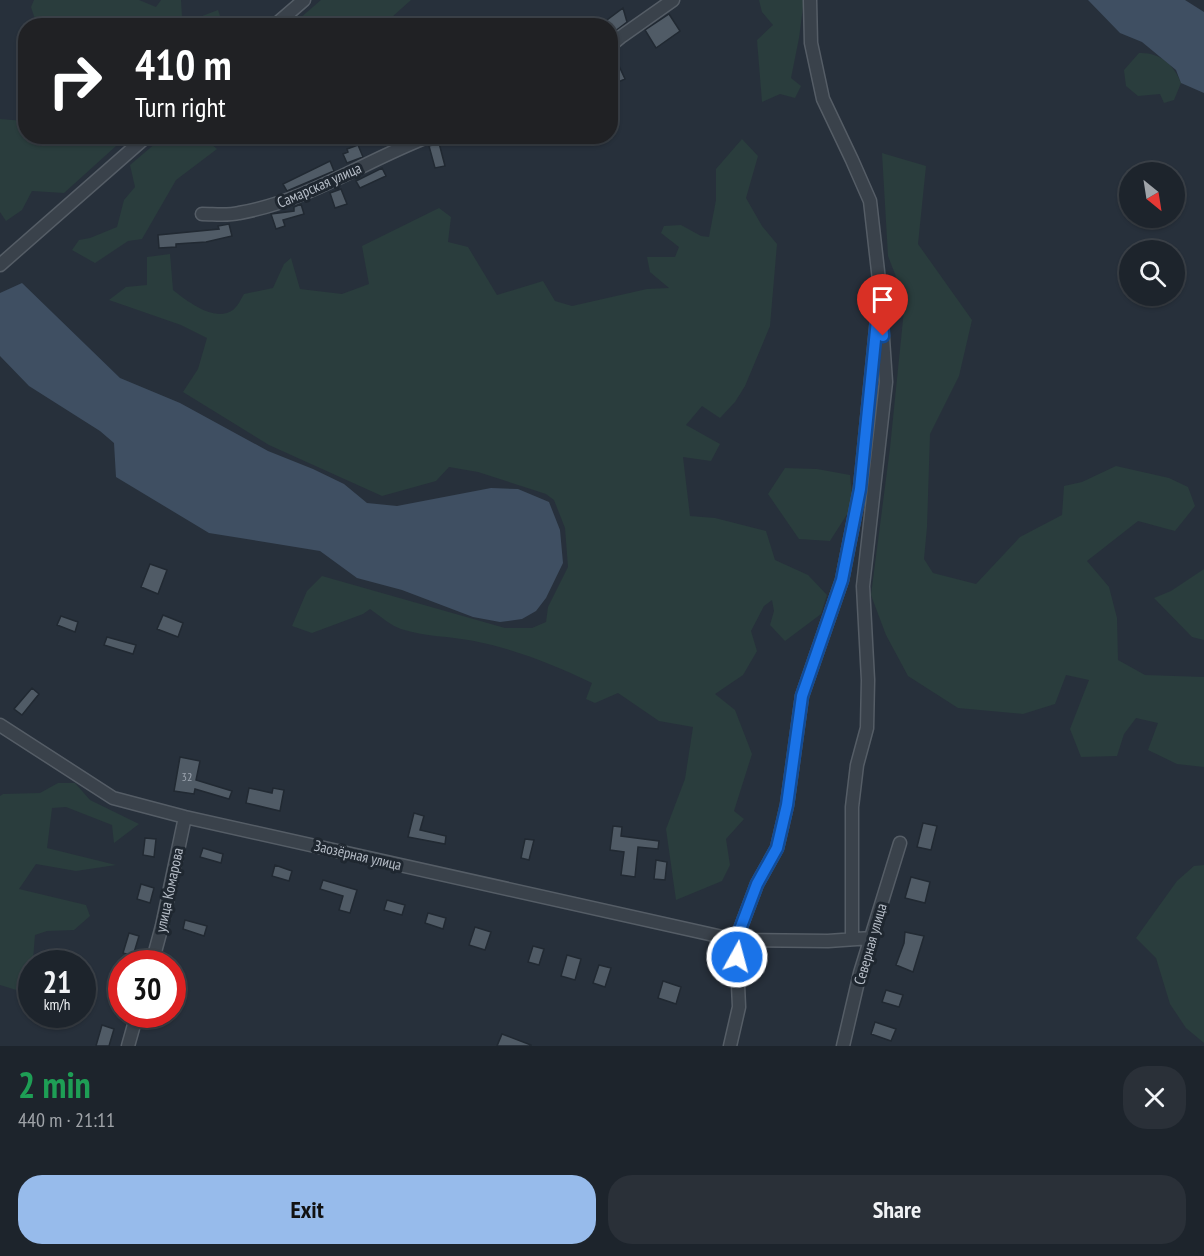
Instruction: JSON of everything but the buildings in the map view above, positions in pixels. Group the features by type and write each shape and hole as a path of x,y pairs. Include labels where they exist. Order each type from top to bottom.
{"street":[{"path":"283,18 304,0"},
{"path":"618,39 673,0"},
{"path":"810,0 812,43 823,99 870,201 880,290 886,382 864,586 868,680 867,728 857,765 852,807 852,939"},
{"path":"0,265 138,144"},
{"name":"Самарская улица","path":"202,214 237,214 280,204 333,182 382,156 411,144"},
{"path":"730,1046 739,1007 736,940 757,884 777,848 787,805 802,696 842,580 860,489 880,290"},
{"name":"Заозёрная улица","path":"0,725 113,798 185,817 736,940 828,941 871,938"},
{"name":"улица Комарова","path":"156,950 185,817"},
{"name":"Северная улица","path":"843,1046 860,973 900,843"},
{"path":"128,1046 133,1028"}],"shaded area":[{"path":"34,0 139,0 156,7 161,0 181,0 182,17 197,18 35,18 31,7"},
{"path":"321,0 411,0 391,18 300,18"},
{"path":"759,0 804,0 791,78 801,86 795,98 780,94 762,102 757,40 773,25 762,12"},
{"path":"218,10 221,18 197,18"},
{"path":"1139,53 1159,57 1174,70 1181,83 1174,100 1164,103 1160,94 1138,96 1126,86 1124,70"},
{"path":"0,119 18,120 18,144 118,144 64,193 32,191 22,210 6,221 0,212"},
{"path":"742,139 758,156 746,198 762,226 777,244 770,326 745,386 735,402 720,418 702,406 686,425 720,444 711,461 683,457 690,516 715,518 766,531 775,560 808,575 827,595 821,614 785,641 770,625 774,611 772,600 764,606 751,631 757,651 743,675 715,694 735,710 752,754 734,811 744,819 726,839 730,865 722,881 676,900 666,829 685,779 693,727 659,721 618,693 595,703 586,699 592,683 564,670 489,644 419,634 401,629 370,609 363,614 312,633 292,626 307,591 322,576 505,628 532,628 546,622 548,607 568,567 565,528 554,500 546,494 478,472 449,467 436,481 382,496 269,445 183,392 198,369 207,338 181,325 109,300 126,287 147,285 147,257 170,254 173,290 193,305 218,314 233,310 244,294 273,288 284,264 291,258 300,289 342,294 369,284 362,246 439,208 451,217 448,242 468,247 497,295 543,281 555,301 572,306 647,289 669,288 650,272 647,257 675,257 679,247 661,233 664,226 681,225 701,236 709,237 716,200 716,169"},
{"path":"155,144 211,144 217,149 176,180 142,239 128,241 95,263 72,250 79,240 117,227 124,200 135,187 130,165"},
{"path":"882,153 926,166 918,244 972,320 959,376 930,434 924,559 933,573 976,584 1020,537 1062,515 1064,486 1082,482 1116,466 1169,478 1188,487 1195,506 1175,531 1138,521 1087,561 1109,587 1117,618 1118,660 1145,675 1204,677 1204,767 1177,764 1148,750 1158,723 1136,718 1124,734 1117,756 1081,757 1070,729 1089,680 1066,675 1055,704 1023,714 958,708 908,676 886,635 871,595 890,448 905,300 888,256"},
{"path":"785,468 817,469 850,475 853,505 830,541 799,539 768,494"},
{"path":"1204,569 1204,640 1192,637 1154,598 1171,591"},
{"path":"58,783 75,783 90,800 139,824 114,843 112,825 66,807 52,808 47,848 116,865 76,871 36,864 19,889 86,905 90,916 74,930 47,931 35,935 34,950 18,950 18,990 0,985 0,796 40,793"},
{"path":"1204,865 1204,1043 1186,1028 1170,1004 1156,958 1136,938 1177,881 1194,866"}],"water":[{"path":"1088,0 1185,0 1204,12 1204,93 1181,83 1176,70 1142,42 1120,33"},
{"path":"22,283 120,378 180,403 268,451 344,484 367,503 397,506 491,488 518,489 549,502 560,530 563,563 546,598 536,611 522,619 500,622 473,617 402,590 357,578 320,551 209,533 116,477 114,443 100,431 29,386 0,356 0,293"}],"route":[{"path":"737,957 736,940 757,884 777,848 787,805 802,696 842,580 860,489 880,290 883,336"}]}
